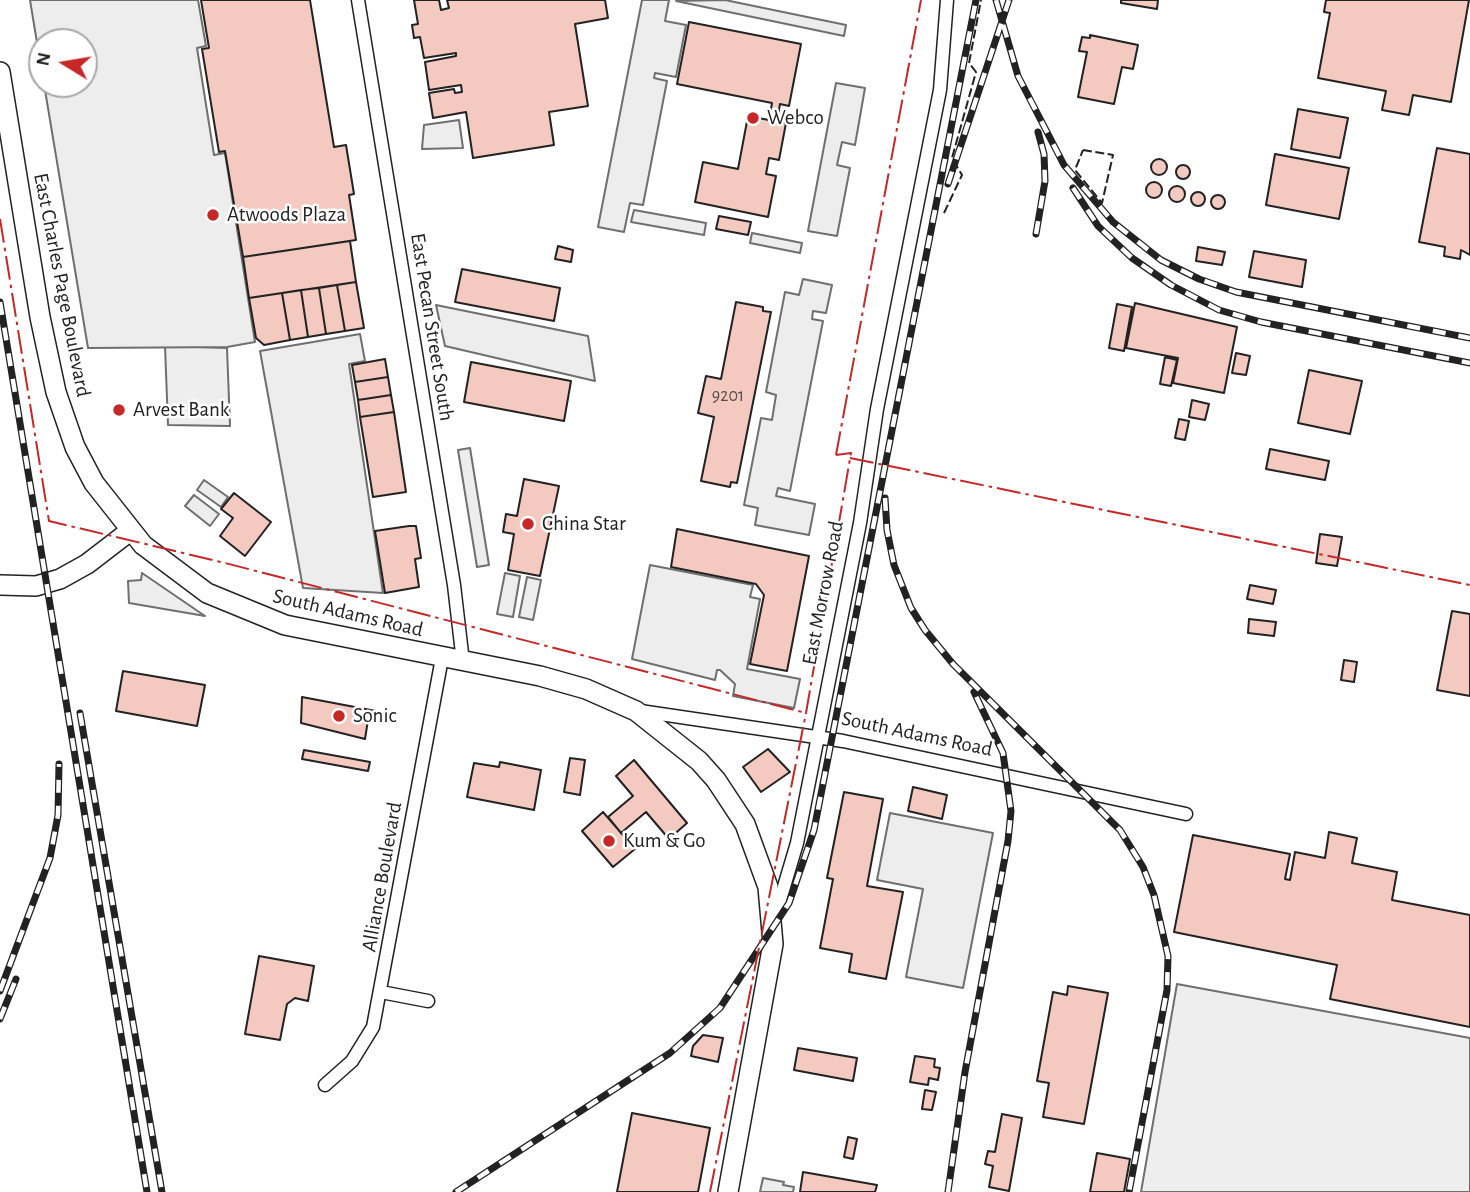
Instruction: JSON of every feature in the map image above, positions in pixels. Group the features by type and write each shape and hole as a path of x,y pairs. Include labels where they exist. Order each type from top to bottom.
{"main road":[{"name":"East Charles Page Boulevard","path":"0,72 40,317 56,392 87,469 111,508 130,531"},
{"name":"South Adams Road","path":"130,531 152,554 186,580 233,606 306,631 568,683 636,711 699,761 716,780 746,824 768,887 772,924"},
{"path":"0,585 36,586 60,579 87,564 130,531"},
{"name":"East Morrow Road","path":"728,1192 767,988 772,924"}],"street":[{"name":"East Pecan Street South","path":"358,0 452,572 463,662"},
{"name":"East Morrow Road","path":"772,924 797,844 940,90 947,0"},
{"name":"Alliance Boulevard","path":"325,1085 352,1061 365,1044 373,1027 442,657"},
{"name":"South Adams Road","path":"636,711 817,738 1186,814"},
{"path":"381,992 428,1001"}],"shaded area":[{"path":"30,0 198,0 206,46 197,48 214,155 225,153 255,342 227,347 88,348 46,98 98,98 98,28 35,28"},
{"path":"642,0 669,0 665,21 686,25 676,77 655,73 654,78 667,81 643,205 630,203 624,232 598,227"},
{"path":"725,0 846,25 844,36 676,1"},
{"path":"836,83 865,88 855,145 842,142 837,165 850,168 837,236 808,231"},
{"path":"459,120 463,148 422,149 424,125"},
{"path":"634,210 706,223 704,235 631,222"},
{"path":"752,233 802,243 800,253 750,243"},
{"path":"803,279 832,285 826,313 813,311 812,319 823,321 790,491 778,488 776,496 815,504 809,535 755,525 758,508 744,505 761,418 772,420 776,395 766,392 785,292 799,295"},
{"path":"436,305 588,336 595,381 445,346"},
{"path":"360,334 365,361 349,364 383,593 303,588 260,351"},
{"path":"165,346 227,348 230,426 168,425"},
{"path":"470,448 489,565 477,567 458,450"},
{"path":"204,480 228,497 221,507 197,490"},
{"path":"194,495 219,514 210,526 185,506"},
{"path":"650,565 753,585 750,597 760,599 747,669 800,679 794,708 733,696 735,684 720,670 717,670 715,680 632,659"},
{"path":"142,573 205,616 129,603 128,581 141,580"},
{"path":"505,573 520,576 513,617 497,614"},
{"path":"527,577 541,580 533,620 519,617"},
{"path":"890,813 993,833 963,988 906,977 923,889 877,880"},
{"path":"1177,984 1470,1038 1470,1192 1141,1192"},
{"path":"763,1178 784,1182 783,1185 794,1187 793,1192 760,1192"}],"building":[{"path":"201,0 310,0 334,147 346,145 354,194 349,195 356,240 243,257 225,151 219,152 202,49 209,48"},
{"path":"414,0 439,0 441,10 449,8 447,0 605,0 608,18 575,24 588,106 549,112 554,145 473,158 466,112 433,118 429,93 454,89 455,93 462,92 461,85 429,90 425,62 456,56 456,53 424,58 420,37 414,38 412,25 418,24"},
{"path":"1121,0 1158,0 1157,9 1121,3"},
{"path":"1326,0 1469,0 1451,102 1413,95 1409,115 1382,110 1386,91 1318,78 1330,13 1324,12"},
{"name":"Webco","path":"689,22 801,44 789,106 780,104 777,121 786,123 779,160 769,158 766,174 776,176 768,217 695,202 703,162 738,169 748,116 769,120 772,103 677,84"},
{"path":"1090,35 1138,45 1133,69 1122,67 1114,104 1078,97 1087,52 1079,51 1082,37 1090,38"},
{"path":"1298,109 1348,118 1340,158 1291,149"},
{"path":"1437,148 1470,154 1470,255 1461,250 1460,259 1444,256 1445,247 1419,242"},
{"path":"1275,154 1349,168 1339,219 1266,205"},
{"path":"1156,159 1162,159 1167,167 1165,173 1156,175 1151,170 1151,164"},
{"path":"1183,165 1188,167 1188,177 1183,179 1178,177 1176,172 1178,167"},
{"path":"1151,182 1157,182 1162,190 1160,196 1151,198 1146,193 1146,187"},
{"path":"1174,186 1180,186 1185,194 1183,200 1174,202 1169,197 1169,191"},
{"path":"1198,192 1203,194 1203,204 1198,206 1193,204 1191,199 1193,194"},
{"path":"1218,195 1223,197 1223,207 1218,209 1213,207 1211,202 1213,197"},
{"path":"719,216 751,222 748,235 716,229"},
{"path":"350,241 356,282 249,298 243,257"},
{"path":"558,246 573,250 571,262 555,259"},
{"path":"1198,247 1225,252 1222,265 1196,261"},
{"path":"1254,251 1306,260 1302,287 1249,277"},
{"path":"462,269 560,288 554,321 455,302"},
{"path":"356,282 364,328 345,331 337,285"},
{"path":"337,285 345,331 326,334 319,288"},
{"path":"319,288 326,334 308,337 301,290"},
{"path":"301,290 308,337 290,340 282,293"},
{"path":"282,293 290,340 264,345 256,338 249,298"},
{"path":"736,302 763,307 763,311 771,312 737,483 731,482 730,487 701,481 714,417 698,413 706,376 721,379"},
{"path":"1135,303 1237,327 1224,393 1173,383 1178,358 1126,348"},
{"path":"1117,304 1132,307 1124,351 1109,348"},
{"path":"1236,353 1250,356 1246,375 1232,373"},
{"path":"1165,357 1177,360 1171,386 1160,384"},
{"path":"385,359 388,377 355,382 352,365"},
{"path":"471,362 571,381 564,421 464,402"},
{"path":"1309,370 1362,381 1350,434 1298,423"},
{"path":"388,377 391,395 358,400 355,382"},
{"path":"391,395 394,412 360,417 358,400"},
{"path":"1192,400 1209,404 1205,420 1189,417"},
{"path":"394,412 406,492 373,497 360,417"},
{"path":"1179,419 1189,421 1185,440 1175,438"},
{"path":"1270,449 1329,461 1325,480 1266,469"},
{"name":"China Star","path":"524,479 559,486 540,576 508,570 514,534 503,532 506,514 517,516"},
{"path":"234,493 271,522 245,556 220,536 233,518 221,509"},
{"path":"416,526 421,558 415,559 419,587 385,593 375,531"},
{"path":"677,529 809,556 787,671 750,664 764,595 756,584 671,567"},
{"path":"1320,534 1342,537 1337,566 1316,563"},
{"path":"1250,585 1276,590 1273,604 1247,599"},
{"path":"1452,611 1470,614 1470,696 1437,690"},
{"path":"1249,619 1276,622 1274,636 1248,633"},
{"path":"1344,660 1357,662 1354,682 1341,680"},
{"path":"123,671 205,685 197,726 116,711"},
{"name":"Sonic","path":"302,697 376,711 374,721 368,720 365,739 301,723"},
{"path":"768,749 790,772 761,792 743,767"},
{"path":"304,750 370,762 368,771 302,759"},
{"path":"570,758 585,760 580,795 564,792"},
{"name":"Kum & Go","path":"634,760 687,823 669,839 646,812 621,833 608,817 633,796 616,776"},
{"path":"500,762 541,770 534,810 467,797 474,763 499,767"},
{"path":"913,787 947,795 942,819 908,811"},
{"path":"844,792 883,799 867,886 903,892 886,979 849,972 852,954 820,948 833,879 827,878"},
{"name":"Kum & Go","path":"603,812 635,849 613,867 582,831"},
{"path":"1329,832 1357,838 1352,863 1397,872 1392,900 1470,915 1470,1027 1330,999 1337,965 1174,932 1193,835 1290,854 1285,879 1290,880 1295,852 1325,858"},
{"path":"259,956 314,966 308,1001 295,998 287,1004 280,1040 245,1034"},
{"path":"1068,986 1108,993 1084,1124 1043,1117 1049,1083 1037,1081 1053,992 1067,995"},
{"path":"703,1035 723,1038 718,1062 691,1056 693,1046"},
{"path":"798,1048 857,1058 853,1081 794,1070"},
{"path":"915,1056 935,1059 934,1067 940,1068 938,1080 929,1078 928,1085 910,1082"},
{"path":"925,1090 936,1092 932,1110 922,1109"},
{"path":"632,1113 710,1128 698,1192 617,1192"},
{"path":"1002,1114 1022,1118 1009,1191 989,1187 993,1166 985,1164 988,1151 995,1152"},
{"path":"848,1137 857,1139 853,1159 844,1157"},
{"path":"1097,1153 1130,1159 1124,1192 1090,1192"},
{"path":"803,1172 877,1185 875,1192 800,1192"}],"railway":[{"path":"456,1192 670,1053 720,1008 789,903 814,830 976,0"},
{"path":"996,0 1018,76 1064,165 1113,222 1161,260 1199,279 1236,292 1470,338"},
{"path":"948,184 1009,0"},
{"path":"1036,234 1045,181 1044,154 1038,132"},
{"path":"1073,188 1098,226 1132,258 1171,285 1219,310 1261,322 1470,363"},
{"path":"0,302 147,1192"},
{"path":"885,498 887,530 894,565 911,608 925,630 953,664 1120,830 1143,867 1154,895 1168,956 1167,990 1129,1192"},
{"path":"948,1192 965,1072 1008,841 1011,811 1003,753 974,692"},
{"path":"80,713 162,1192"},
{"path":"0,991 50,858 58,815 59,764"},
{"path":"0,1019 16,979"}],"fence":[{"path":"944,213 962,175 952,158 976,72 969,63 981,0"},
{"path":"1083,150 1113,155 1102,203 1075,170 1083,150"}],"power":[{"path":"836,455 921,0"},
{"path":"0,219 49,521 225,563 806,713"},
{"path":"710,1192 806,713 851,453 836,455"},
{"path":"850,458 1470,585"}],"place":[{"name":"Webco","path":"753,118"},
{"name":"Atwoods Plaza","path":"213,215"},
{"name":"Arvest Bank","path":"119,410"},
{"name":"China Star","path":"528,524"},
{"name":"Sonic","path":"339,716"},
{"name":"Kum & Go","path":"609,841"}]}
